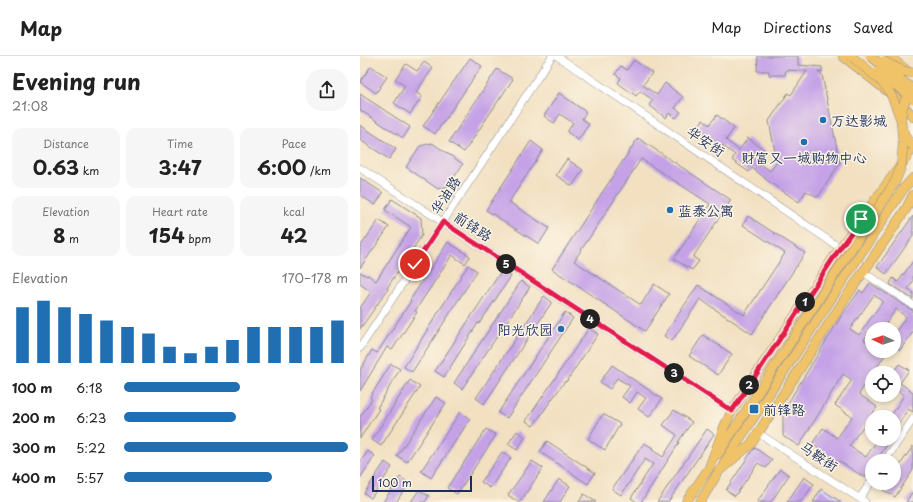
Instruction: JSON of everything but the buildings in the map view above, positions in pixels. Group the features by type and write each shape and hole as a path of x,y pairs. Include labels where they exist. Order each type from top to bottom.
{"main road":[{"path":"843,56 896,98 913,117"},
{"path":"709,468 724,427 732,411 840,248 913,146 904,133 901,120 888,89 878,78 851,56"},
{"path":"860,56 913,99"},
{"path":"686,502 895,182 900,167 903,145 901,120 902,108 906,97 913,89 870,56"},
{"path":"878,56 886,63 913,75"},
{"path":"889,56 913,75"},
{"path":"700,502 872,236 904,188 913,178"},
{"path":"719,471 751,444 863,272 906,209 913,195"}],"street":[{"name":"华油路","path":"360,348 552,56"},
{"name":"华安街","path":"556,56 840,248"},
{"name":"前锋路","path":"360,168 732,411"},
{"path":"863,272 913,305"},
{"path":"890,454 913,419"},
{"name":"马鞍街","path":"758,433 862,500"},
{"path":"862,500 867,490"}],"shaded area":[{"path":"822,485 848,502 811,502"}],"place":[{"name":"万达影城","path":"823,120"},
{"name":"财富又一城购物中心","path":"804,142"},
{"name":"蓝泰公寓","path":"670,210"},
{"name":"阳光欣园","path":"561,329"},
{"name":"前锋路","path":"754,409"}],"route":[{"path":"415,264 443,222 732,411 840,248 861,219"}]}
